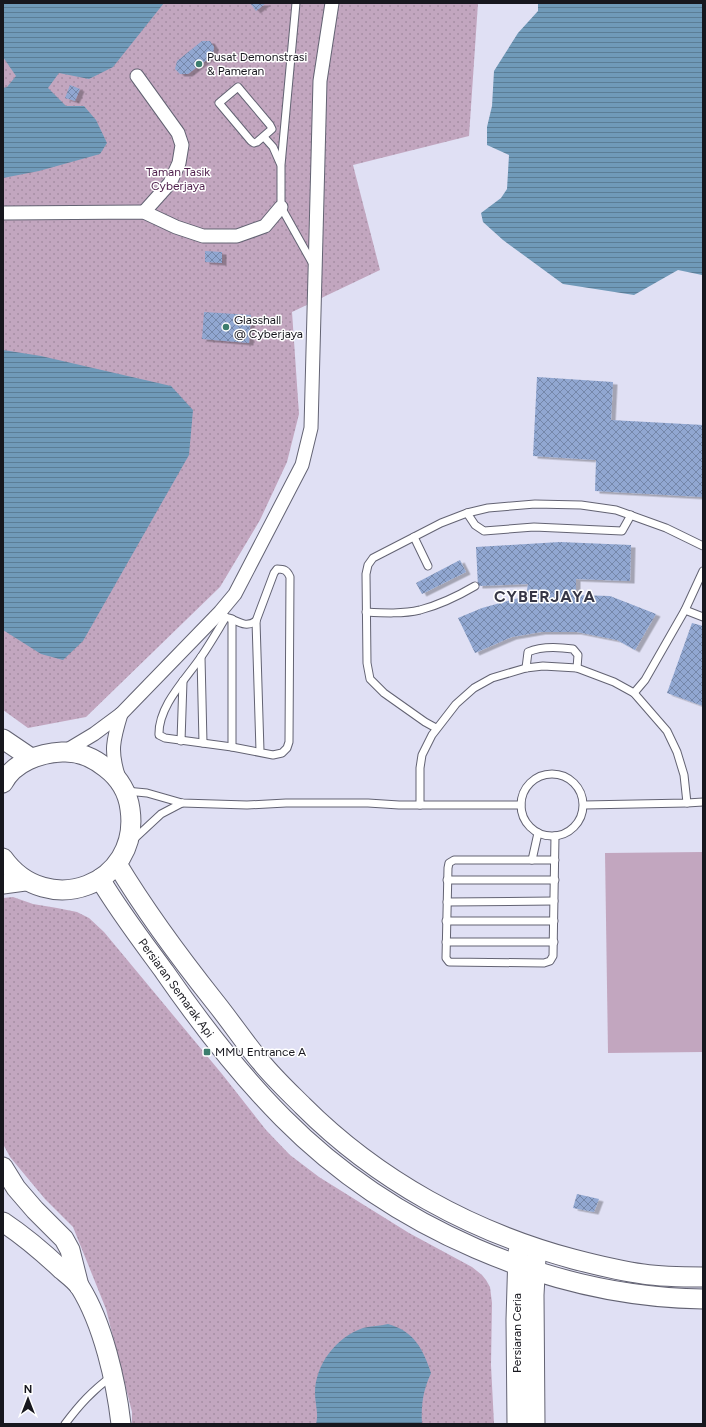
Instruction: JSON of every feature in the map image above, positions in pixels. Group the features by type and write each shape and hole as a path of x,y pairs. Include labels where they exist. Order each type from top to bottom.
{"main road":[{"path":"3,738 31,758"},
{"path":"3,781 16,768 31,758 47,753 64,752 82,754 98,761 111,772 123,789 129,804 131,818 131,832 127,846 116,864 100,879 82,888 63,890 43,888 25,881 11,869 3,858"},
{"name":"Persiaran Semarak Api","path":"116,864 138,899 263,1064 314,1116 367,1162 419,1195 468,1221 518,1243 611,1269 665,1276 703,1277"},
{"name":"Persiaran Semarak Api","path":"100,879 115,905 206,1030 249,1082 301,1135 353,1178 382,1198 441,1232 526,1268 575,1283 618,1291 703,1299"},
{"path":"3,884 25,881"},
{"path":"3,1167 16,1188 35,1210 64,1239 70,1250 79,1286 96,1317 105,1345 119,1406 121,1424"},
{"path":"3,1222 42,1251 79,1286"},
{"path":"42,1251 48,1249 52,1243 55,1230"},
{"name":"Persiaran Ceria","path":"518,1243 526,1268 535,1424"},
{"name":"Persiaran Ceria","path":"517,1424 516,1320 526,1268 536,1249"}],"street":[{"path":"64,752 94,734 121,714 226,616 235,594 302,465 311,428 320,81 332,3"},
{"path":"137,76 178,133 182,144 179,163 170,183 144,212"},
{"path":"3,213 144,212 176,227 203,236 237,236 264,226 281,207"},
{"path":"121,714 114,738 114,762 123,789"}],"lane":[{"path":"296,3 281,166 281,207 315,268"},
{"path":"238,87 270,125 272,129 264,137 254,143 251,141 219,103 238,87"},
{"path":"264,137 273,147 281,166"},
{"path":"436,728 384,693 370,679 367,663 366,574 368,565 373,558 441,523 468,513 488,508 535,504 581,506 616,510 666,528 703,546"},
{"path":"468,513 475,525 484,530 534,527 622,531 631,515"},
{"path":"414,538 428,566"},
{"path":"226,616 201,657 183,680 167,705 159,728 159,735 165,738 273,754 282,753 287,748 289,742 290,577 288,572 283,569 277,569 274,573 256,620 260,751"},
{"path":"634,693 646,680 684,610 703,570"},
{"path":"366,612 393,613 419,610 442,602 475,586"},
{"path":"684,610 703,616"},
{"path":"226,616 244,624 251,624 256,620"},
{"path":"226,616 232,747"},
{"path":"526,668 528,652 532,649 545,648 573,649 578,656 577,668"},
{"path":"201,657 203,743"},
{"path":"420,805 420,768 422,755 436,728 456,704 474,688 492,678 526,668 543,666 577,668 614,682 634,693 667,731 680,760 684,775 687,803"},
{"path":"181,740 183,680"},
{"path":"547,774 558,774 568,778 576,785 582,794 584,805 580,820 575,826 570,831 555,836 538,833 531,828 525,821 522,814 521,805 522,794 528,785 536,778 547,774"},
{"path":"123,789 147,793 182,803 247,805 286,803 521,805"},
{"path":"584,805 703,802"},
{"path":"127,846 161,814 182,803"},
{"path":"532,860 538,833"},
{"path":"555,836 555,860 555,880 554,942 553,956 550,961 449,962 446,958 447,880 449,863 454,860 555,860"},
{"path":"447,880 555,880"},
{"path":"447,902 554,901"},
{"path":"446,921 554,921"},
{"path":"446,942 554,942"},
{"path":"65,1424 78,1406 94,1389 112,1376"}],"green space":[{"name":"Taman Tasik Cyberjaya","path":"3,3 478,3 469,136 353,165 380,270 292,312 299,414 287,462 260,520 220,587 86,717 28,728 3,710"},
{"path":"703,852 703,1052 608,1053 605,853"},
{"path":"13,897 33,904 77,912 89,918 104,932 222,1074 266,1130 290,1155 319,1177 409,1233 472,1267 482,1275 490,1287 492,1303 491,1365 494,1424 132,1424 132,1412 106,1309 73,1227 45,1199 10,1157 3,1144 3,898"}],"water":[{"path":"3,3 164,3 113,67 89,79 59,73 48,88 66,106 84,106 96,120 107,143 100,154 39,171 3,178 3,88 7,87 16,76 3,57"},
{"path":"538,3 703,3 703,277 702,275 678,270 634,295 563,284 503,240 483,222 481,213 501,198 507,189 509,155 487,145 487,127 492,106 494,71 518,33 538,11"},
{"path":"3,350 41,356 171,386 193,410 189,455 83,641 63,660 41,654 3,630"},
{"path":"388,1324 405,1331 411,1336 425,1356 431,1373 423,1398 422,1424 316,1424 316,1383 319,1372 329,1353 344,1338 353,1332 363,1328"}],"building":[{"path":"250,3 266,3 256,11"},
{"path":"202,41 210,41 214,47 213,55 188,74 180,74 175,69 177,61"},
{"path":"70,85 80,89 75,101 65,98"},
{"path":"205,251 222,252 222,263 205,262"},
{"name":"Glasshall @ Cyberjaya","path":"204,312 251,315 249,343 202,339"},
{"path":"537,377 613,382 611,420 703,425 703,497 595,491 596,460 533,456"},
{"path":"560,542 631,545 630,581 576,579 576,595 610,596 656,614 635,650 617,640 577,632 541,632 512,637 475,653 458,618 482,608 526,596 528,584 478,586 476,547"},
{"path":"460,560 466,572 422,594 416,583"},
{"path":"692,623 703,626 703,706 667,693"},
{"path":"577,1194 599,1199 594,1212 573,1208"}],"place":[{"name":"Pusat Demonstrasi & Pameran","path":"199,64"},
{"name":"Glasshall @ Cyberjaya","path":"226,327"},
{"name":"MMU Entrance A","path":"207,1052"}],"district":[{"name":"CYBERJAYA","path":"545,596"}]}
